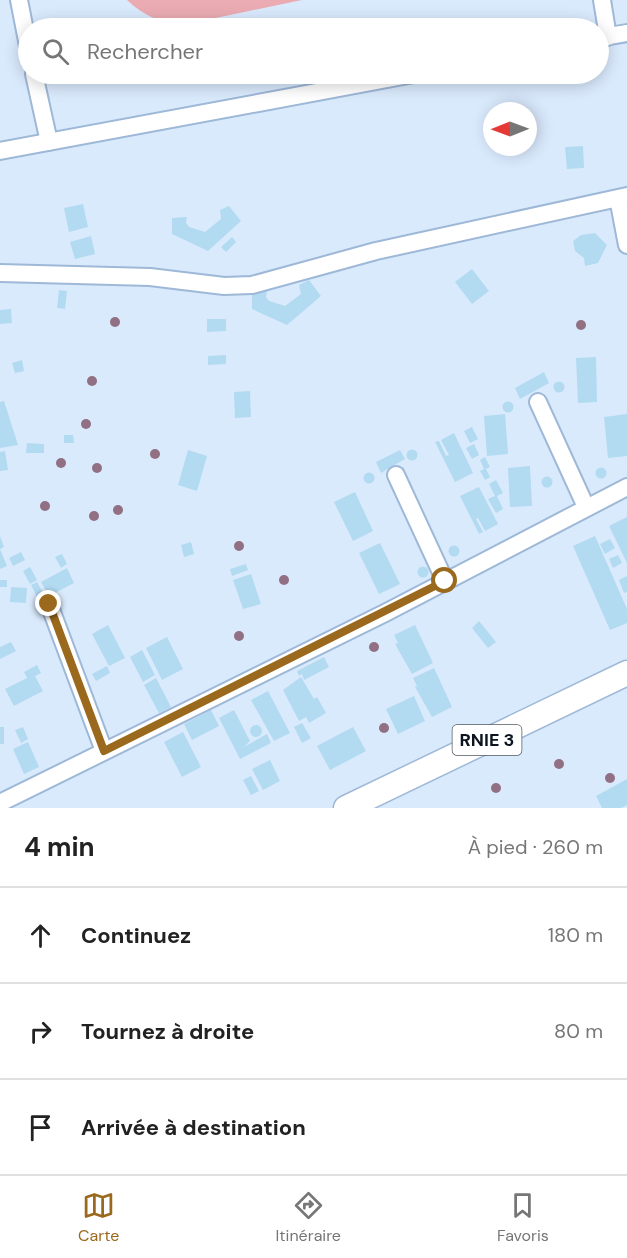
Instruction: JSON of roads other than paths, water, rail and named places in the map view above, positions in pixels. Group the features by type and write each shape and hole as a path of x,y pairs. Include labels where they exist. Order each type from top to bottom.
{"highway":[{"name":"RNIE 3","path":"346,808 627,673"}],"street":[{"path":"19,0 23,18"},
{"path":"602,0 602,18"},
{"path":"609,36 627,33"},
{"path":"36,84 49,142"},
{"path":"0,151 360,84"},
{"path":"0,273 150,277 224,286 252,285 376,250 623,197 627,244"},
{"path":"538,402 586,507"},
{"path":"396,475 445,581"},
{"path":"0,802 445,581 627,487"},
{"path":"49,604 104,751"}]}
